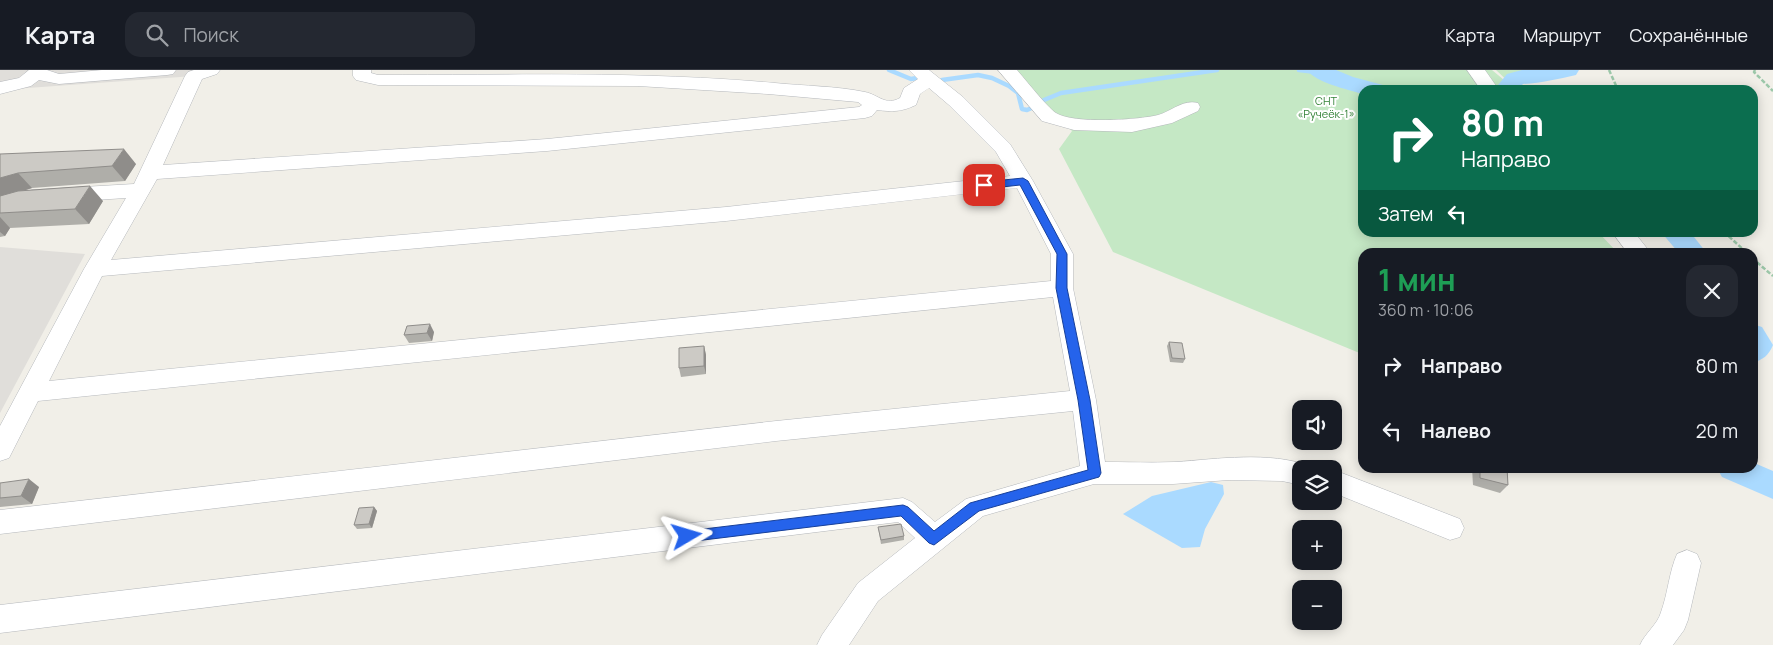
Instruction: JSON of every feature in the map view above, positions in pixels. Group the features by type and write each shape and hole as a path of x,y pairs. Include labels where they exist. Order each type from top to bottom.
{"street":[{"path":"0,88 25,82 37,72 59,79 167,70"},
{"path":"362,70 362,76 378,80 638,81 768,88 863,97 873,104 897,107 909,101 911,92 923,75 956,101 1003,148 1062,254 1062,288 1084,400 1094,473"},
{"path":"1007,70 1049,117 1074,124 1132,126 1164,119 1191,107"},
{"path":"1476,70 1486,85"},
{"path":"0,450 95,269 145,182 196,72"},
{"path":"0,206 32,197 145,182 547,145 865,112 873,104"},
{"path":"95,269 726,214 1023,181"},
{"path":"1626,237 1636,248"},
{"path":"32,392 1062,288"},
{"path":"0,522 786,430 1084,400"},
{"path":"832,645 868,592 975,507 1094,473 1173,473 1229,469 1282,470 1292,472"},
{"path":"1342,484 1450,528"},
{"path":"0,619 903,510 934,539"},
{"path":"1655,645 1674,620 1687,563"}],"path":[{"path":"1609,70 1616,85"},
{"path":"1755,70 1754,72 1773,91"},
{"path":"1730,237 1742,248"},
{"path":"1758,263 1773,276"}],"shaded area":[{"path":"0,70 196,70 194,76 0,90"},
{"path":"0,247 85,254 0,413"}],"green space":[{"name":"СНТ «Ручеёк-1»","path":"1014,70 1492,70 1510,85 1358,85 1358,237 1603,237 1613,248 1358,248 1358,352 1113,252 1059,149 1072,131"},
{"path":"1496,70 1541,70 1519,85 1512,85"}],"water":[{"path":"1211,482 1223,485 1224,494 1205,529 1200,547 1182,548 1123,514 1152,496"}],"building":[{"path":"124,149 112,166 18,173 0,178 0,154"},
{"path":"90,186 75,209 0,213 0,196 18,191"},
{"path":"430,324 427,333 404,335 407,326"},
{"path":"1169,342 1182,343 1185,359 1172,358"},
{"path":"704,346 704,366 679,368 679,348"},
{"path":"1480,473 1507,473 1508,485 1480,478"},
{"path":"29,479 21,496 0,498 0,483"},
{"path":"374,507 369,524 354,525 359,508"},
{"path":"901,524 904,536 881,540 878,527"}],"waterway":[{"path":"889,70 911,79 917,78"},
{"path":"1044,100 1061,93 1217,70"},
{"path":"1299,70 1324,73"},
{"path":"1318,70 1358,85"},
{"path":"1510,85 1515,79 1522,77 1537,77 1568,70"},
{"path":"942,80 978,75 992,78 1009,86 1018,93 1022,109 1027,110 1036,106"},
{"path":"1679,237 1689,248"},
{"path":"1745,473 1773,485"}],"route":[{"path":"687,536 903,510 934,539 975,507 1094,473 1084,400 1062,288 1062,254 1023,181 984,185"}]}
